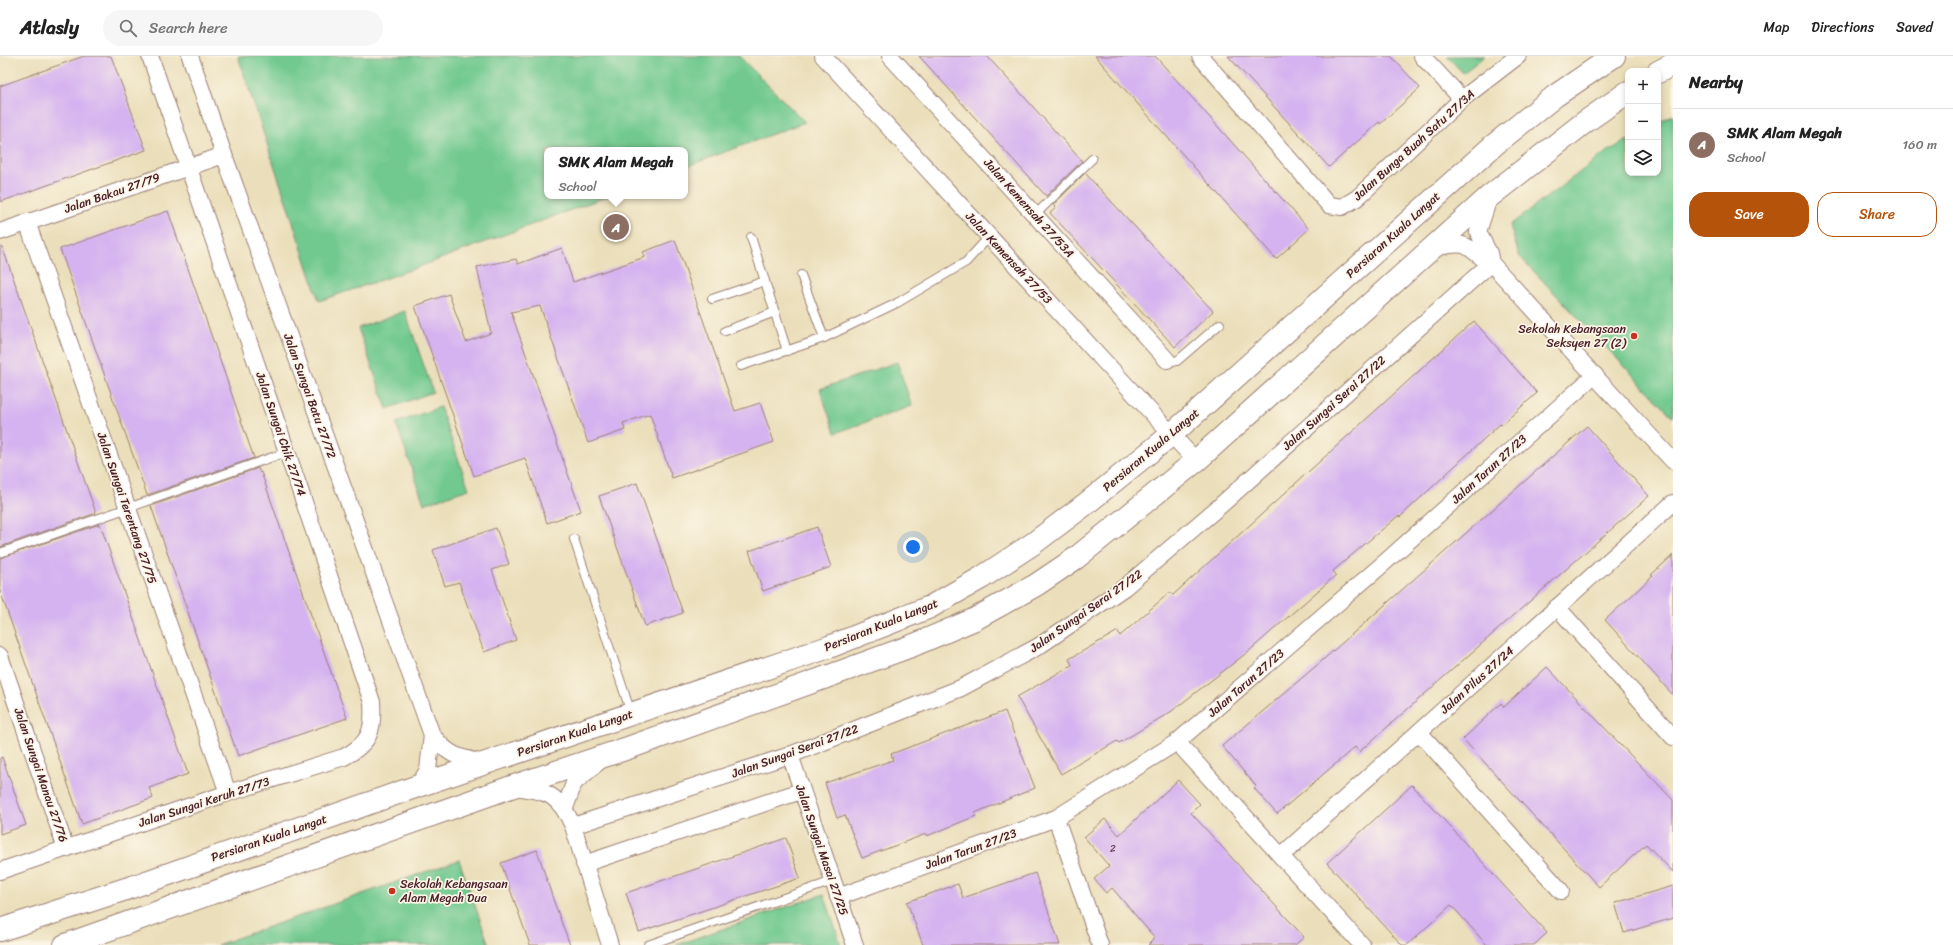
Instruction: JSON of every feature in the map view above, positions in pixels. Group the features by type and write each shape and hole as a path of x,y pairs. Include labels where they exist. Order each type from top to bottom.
{"main road":[{"name":"Persiaran Kuala Langat","path":"0,930 129,888 484,763 829,647 930,607 981,578 1034,543 1087,503 1172,434 1494,145 1555,96 1614,56"},
{"path":"1661,70 1673,64"},
{"path":"65,945 907,648 975,619 1036,584 1076,558 1196,461 1490,196 1585,122 1625,94"}],"street":[{"name":"Jalan Sungai Chik 27/74","path":"150,56 372,702"},
{"name":"Jalan Sungai Batu 27/72","path":"190,56 224,155 432,735"},
{"name":"Jalan Kemensah 27/53","path":"823,56 1196,461"},
{"name":"Jalan Kemensah 27/53A","path":"890,56 1167,360"},
{"name":"Jalan Bunga Buah Satu 27/3A","path":"1200,56 1329,205 1342,207 1357,198 1462,99 1518,56"},
{"path":"1422,56 1462,99"},
{"name":"Jalan Bakau 27/79","path":"0,232 224,155"},
{"path":"1490,196 1478,232 1489,253 1491,264"},
{"name":"Jalan Sungai Terentang 27/75","path":"27,222 228,793"},
{"path":"1431,248 1464,245 1482,260 1491,264 1673,461"},
{"name":"Jalan Sungai Serai 27/22","path":"573,826 790,755 961,688 1039,646 1125,587 1221,505 1491,264"},
{"name":"Jalan Tarun 27/23","path":"838,897 1056,818 1177,742 1384,563 1594,375"},
{"name":"Jalan Pilus 27/24","path":"1281,856 1673,503"},
{"path":"1557,607 1673,737"},
{"name":"Jalan Sungai Manau 27/76","path":"0,656 66,849"},
{"name":"Jalan Sungai Keruh 27/73","path":"0,871 228,793 344,757 358,749 368,738 373,722 372,702"},
{"path":"1419,732 1561,890"},
{"path":"432,735 450,753 457,757 484,763"},
{"path":"418,786 428,770 432,735"},
{"path":"1177,742 1362,945"},
{"path":"565,808 574,783 608,754"},
{"name":"Jalan Sungai Masai 27/25","path":"790,755 801,791 855,945"},
{"path":"511,787 544,792 552,796 565,808 573,826 610,945"},
{"path":"584,864 801,791"},
{"path":"1056,818 1100,945"}],"lane":[{"path":"1035,215 1092,159"},
{"path":"751,237 787,351"},
{"path":"741,366 824,338 897,303 966,262 989,237"},
{"path":"801,275 824,338"},
{"path":"712,299 765,281"},
{"path":"725,331 775,312"},
{"path":"1167,360 1177,361 1220,324"},
{"path":"0,553 127,507 287,452"},
{"path":"574,539 632,714"},
{"path":"648,945 833,881"}],"green space":[{"path":"238,56 739,56 805,122 688,166 688,147 544,147 544,199 600,199 416,268 319,301"},
{"path":"1447,56 1485,56 1463,73"},
{"name":"Sekolah Kebangsaan Seksyen 27 (2)","path":"1673,115 1673,416 1519,256 1510,225 1605,153 1625,142 1625,176 1661,176 1661,121"},
{"path":"405,311 433,392 387,409 358,328"},
{"path":"897,362 912,406 835,433 820,389"},
{"path":"440,407 469,489 424,504 396,423"},
{"name":"Sekolah Kebangsaan Alam Megah Dua","path":"459,860 489,945 217,945"},
{"path":"824,894 841,945 676,945"}],"building":[{"path":"84,56 111,56 146,150 0,202 0,86"},
{"path":"919,56 987,56 1082,161 1046,196"},
{"path":"1095,56 1155,56 1309,229 1276,259"},
{"path":"1228,56 1391,56 1420,88 1380,124 1379,122 1329,167"},
{"path":"1085,173 1213,311 1175,347 1050,213 1056,208 1053,205"},
{"path":"168,211 254,458 147,495 60,249"},
{"path":"675,240 735,411 760,403 774,442 672,478 650,414 623,423 625,430 588,443 540,306 511,312 581,511 547,523 525,458 474,476 415,306 449,294 466,342 491,333 477,267 516,259 518,264 562,248 573,282 645,257 643,252"},
{"path":"2,246 96,513 0,547 0,247"},
{"path":"1474,321 1537,393 1501,425 1500,424 1400,517 1398,516 1333,571 1336,575 1249,651 1172,711 1119,743 1117,741 1061,774 1017,697 1072,665 1069,659 1118,631 1120,636 1170,592 1173,595"},
{"path":"1587,426 1649,496 1359,752 1355,747 1277,814 1254,788 1256,786 1222,746 1316,666"},
{"path":"258,468 260,473 261,472 347,718 238,756 151,506"},
{"path":"637,483 683,613 645,626 599,496"},
{"path":"100,524 188,774 149,788 153,798 82,824 0,591 0,558"},
{"path":"817,527 831,567 763,591 749,551"},
{"path":"496,528 509,564 492,570 516,640 484,652 459,582 445,586 433,550"},
{"path":"1673,555 1673,695 1605,620 1653,576 1651,575"},
{"path":"1547,667 1673,800 1673,872 1646,844 1599,887 1463,739 1501,703 1504,707"},
{"path":"1005,711 1035,788 975,813 976,816 927,836 926,834 862,858 845,815 837,818 825,783 893,760 891,754"},
{"path":"2,757 26,825 0,834 0,758"},
{"path":"1178,780 1200,804 1191,813 1304,937 1295,945 1148,945 1155,938 1112,888 1106,893 1094,879 1109,866 1084,837 1105,819 1119,835"},
{"path":"1412,785 1547,933 1534,945 1487,945 1451,905 1407,945 1402,945 1327,863"},
{"path":"786,838 800,878 639,932 626,893"},
{"path":"537,850 570,945 530,945 510,889 501,863"},
{"path":"1035,873 1060,945 923,945 907,902 958,884 963,898"},
{"path":"1673,886 1673,918 1624,933 1615,903"}],"place":[{"name":"SMK Alam Megah","path":"616,227"},
{"name":"Sekolah Kebangsaan Seksyen 27 (2)","path":"1634,336"},
{"name":"Sekolah Kebangsaan Alam Megah Dua","path":"392,891"}]}
